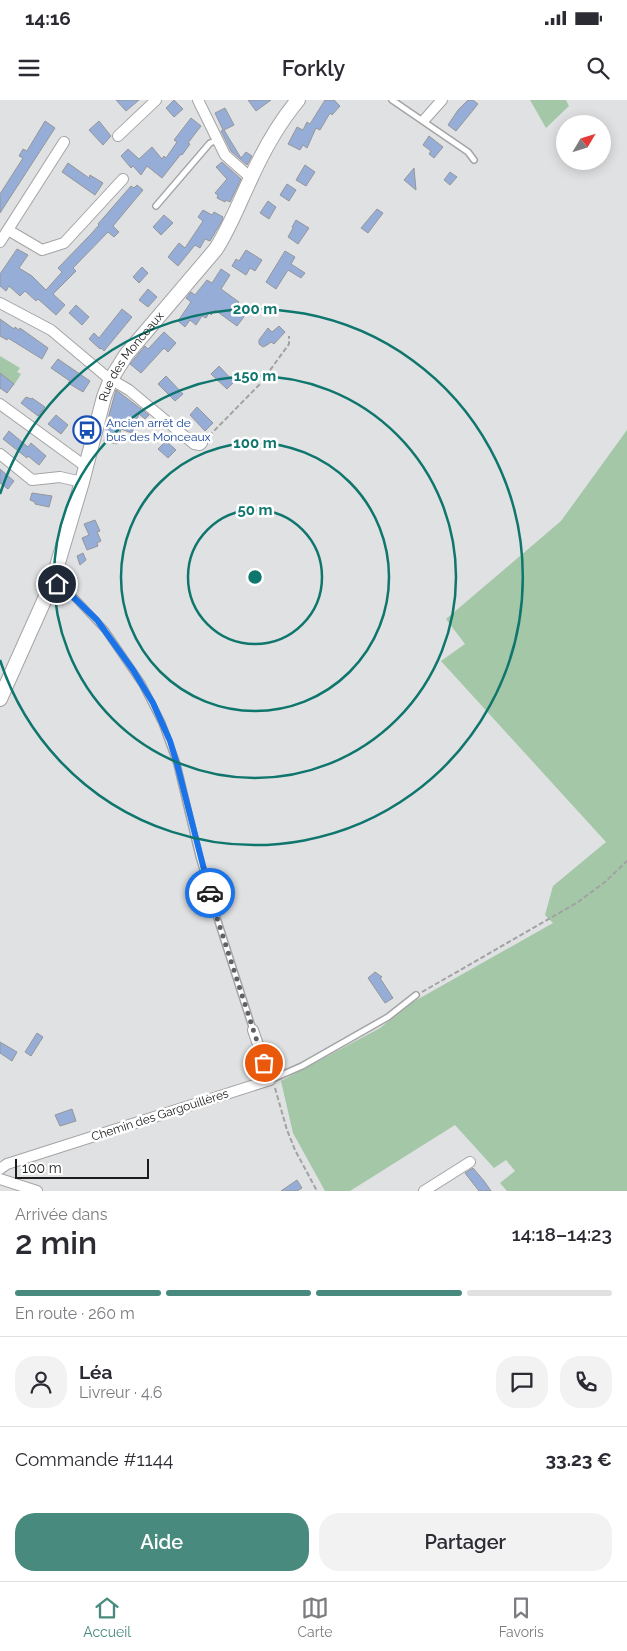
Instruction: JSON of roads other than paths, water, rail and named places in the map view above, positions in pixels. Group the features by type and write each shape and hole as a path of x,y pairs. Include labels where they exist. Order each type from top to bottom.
{"main road":[{"name":"Rue des Monceaux","path":"0,699 52,582 82,482 104,397 111,379 126,355 216,249 228,231 251,178 278,127 298,100"}],"street":[{"path":"118,136 156,100"},
{"path":"198,100 225,155 251,178"},
{"path":"425,119 442,100"},
{"path":"0,242 64,142"},
{"path":"8,230 42,250 64,243 123,179"},
{"path":"0,302 51,330 107,378 148,405 194,444 200,445 202,443"},
{"path":"0,404 85,466"},
{"path":"0,454 32,480 60,477 82,482"},
{"path":"254,1030 270,1080"},
{"name":"Chemin des Gargouillères","path":"0,1168 270,1080"},
{"path":"424,1191 470,1162"},
{"path":"0,1179 37,1191"}],"lane":[{"path":"392,100 468,152 474,160"},
{"path":"156,206 210,143 218,140"},
{"path":"52,582 68,592 84,606 105,630 142,684 162,723 177,764 217,918 254,1030"},
{"path":"270,1080 388,1017 416,996"}],"place":[{"name":"Ancien arrêt de bus des Monceaux","path":"87,430"}]}
